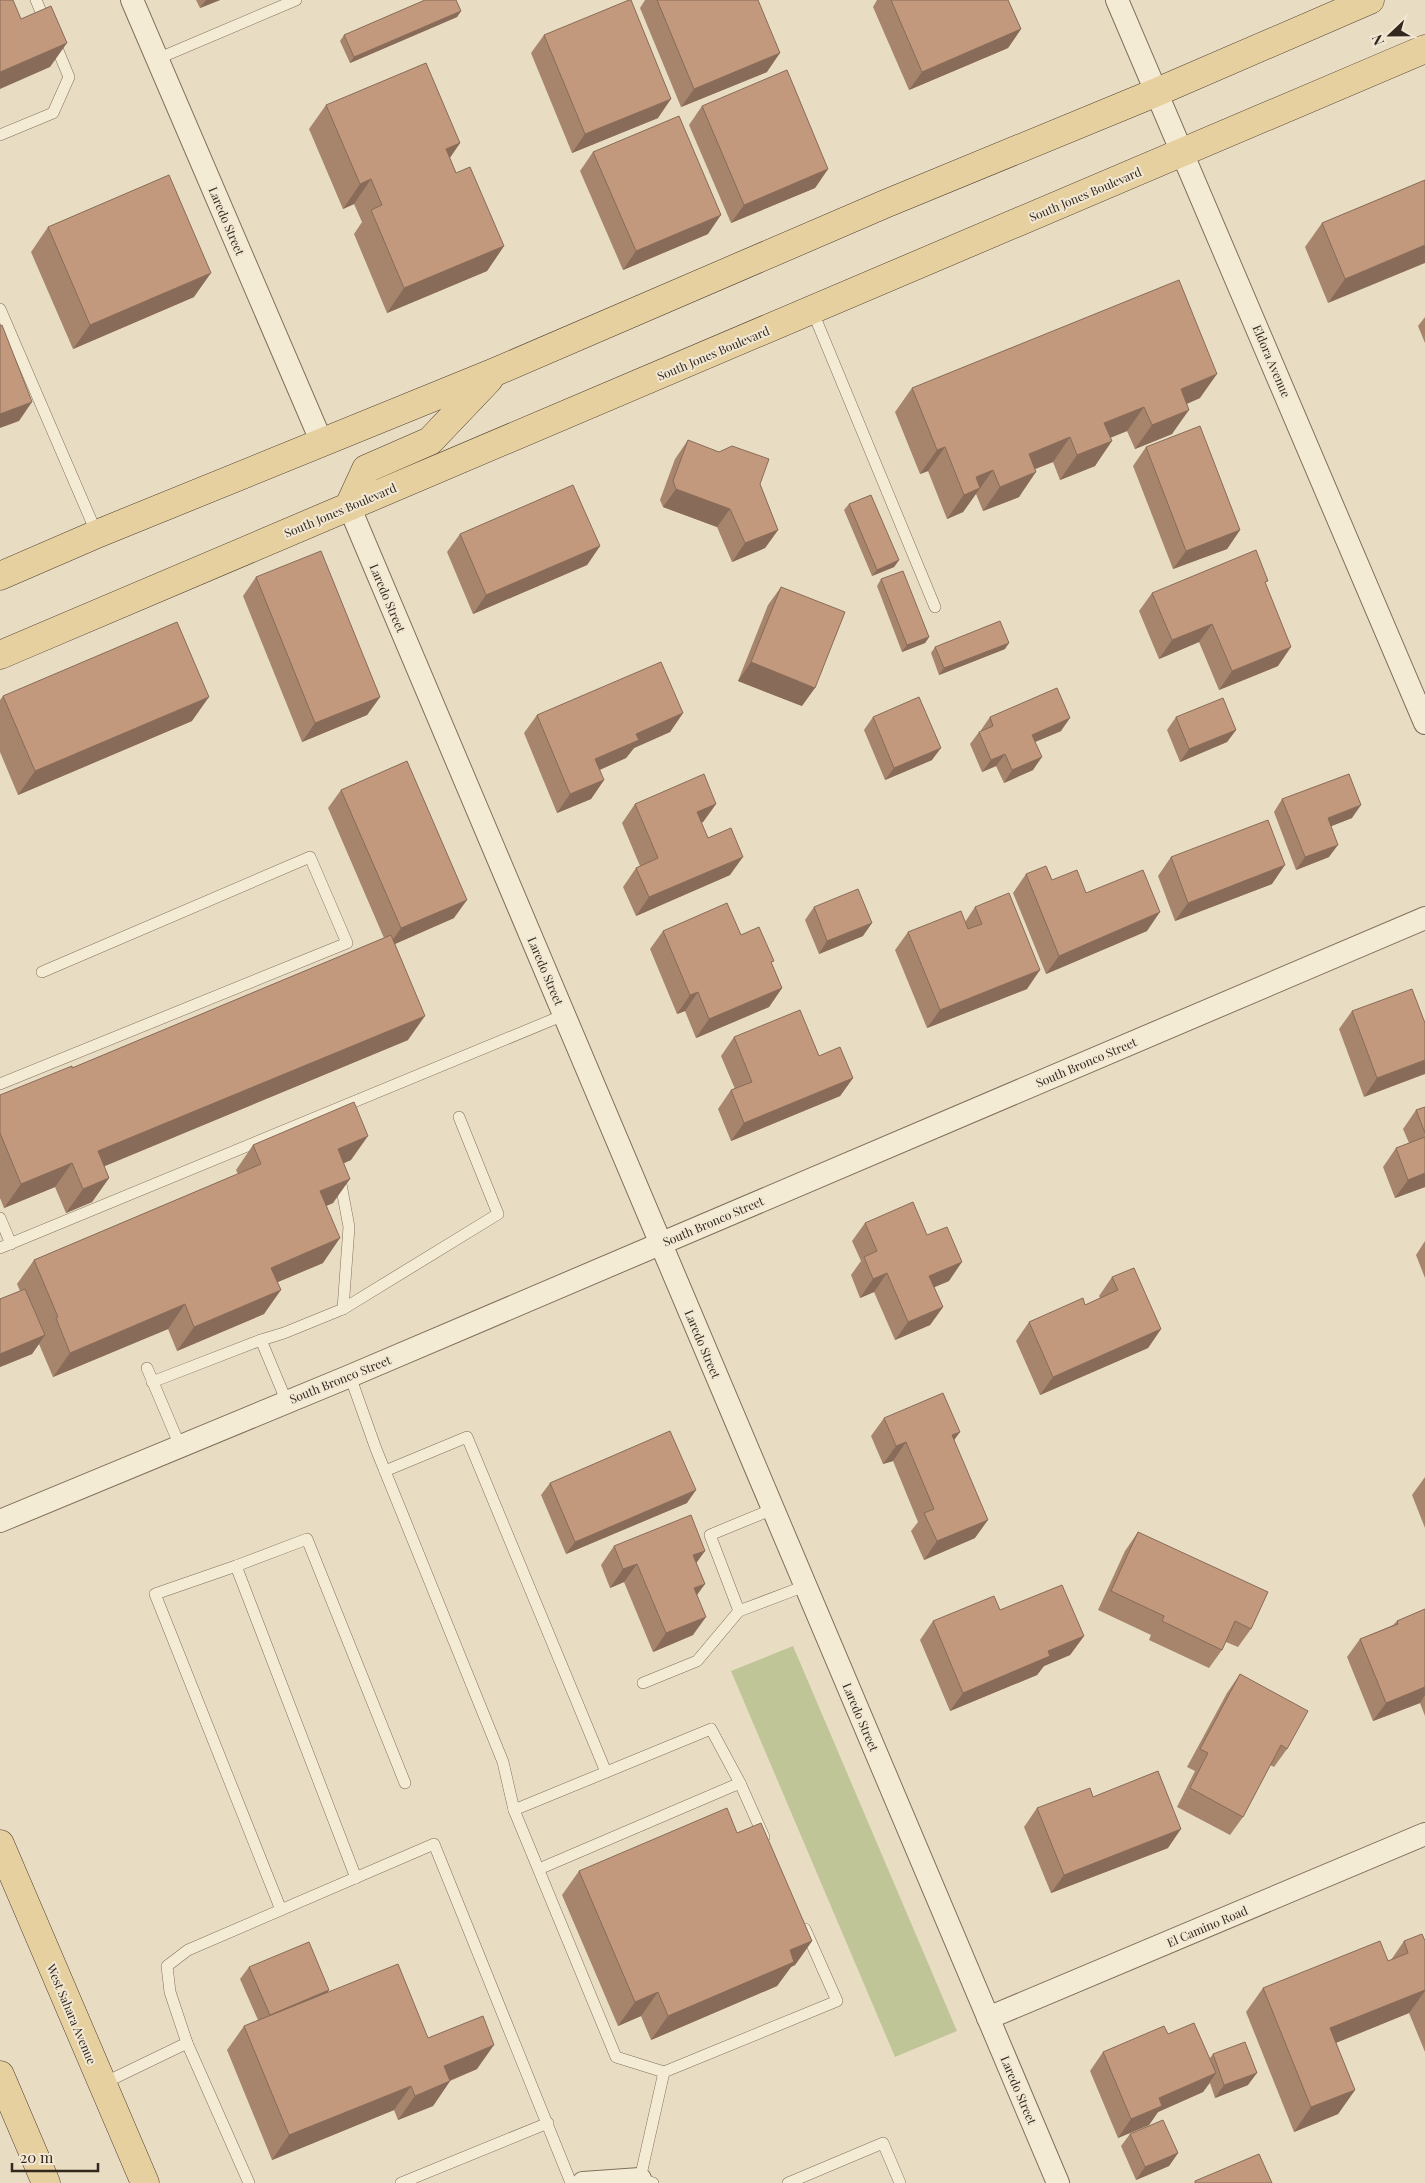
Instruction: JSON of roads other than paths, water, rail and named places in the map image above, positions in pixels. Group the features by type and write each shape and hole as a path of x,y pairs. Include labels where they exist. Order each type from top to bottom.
{"main road":[{"path":"0,576 96,534 495,372 885,204 1157,92 1370,0"},
{"name":"South Jones Boulevard","path":"0,655 1425,49"},
{"path":"349,506 366,469 430,441 495,372"},
{"name":"West Sahara Avenue","path":"0,1844 145,2183"},
{"path":"0,2075 46,2183"}],"street":[{"name":"Laredo Street","path":"132,0 322,443"},
{"name":"Eldora Avenue","path":"1117,0 1425,723"},
{"name":"Laredo Street","path":"349,506 1058,2183"},
{"name":"South Bronco Street","path":"0,1521 286,1400 350,1376 1425,918"},
{"name":"El Camino Road","path":"988,2018 1425,1834"},
{"path":"583,2183 647,2181"}],"lane":[{"path":"0,135 53,113 69,77 36,0"},
{"path":"157,59 296,0"},
{"path":"0,310 96,534"},
{"path":"812,310 935,607"},
{"path":"0,1084 347,943 310,857 42,972"},
{"path":"0,1248 564,1014"},
{"path":"152,1382 343,1309 498,1214 459,1117"},
{"path":"340,1179 349,1227 343,1309"},
{"path":"0,1218 11,1244"},
{"path":"261,1340 286,1400"},
{"path":"147,1368 180,1446"},
{"path":"350,1376 385,1471 503,1762 514,1810 616,2057 664,2072 837,2001 801,1920"},
{"path":"385,1471 466,1437 606,1772"},
{"path":"739,1611 710,1534 773,1509"},
{"path":"282,1910 155,1594 307,1539 405,1783"},
{"path":"236,1566 356,1878"},
{"path":"644,1683 697,1661 739,1611 805,1586"},
{"path":"514,1810 711,1729 740,1783 768,1847"},
{"path":"538,1869 740,1783"},
{"path":"249,2183 187,2043 170,1992 166,1966 188,1950 434,1844 548,2122 571,2183"},
{"path":"102,2084 187,2043"},
{"path":"647,2181 664,2072"},
{"path":"401,2183 548,2122"},
{"path":"788,2183 806,2179 883,2142 900,2183"}]}
